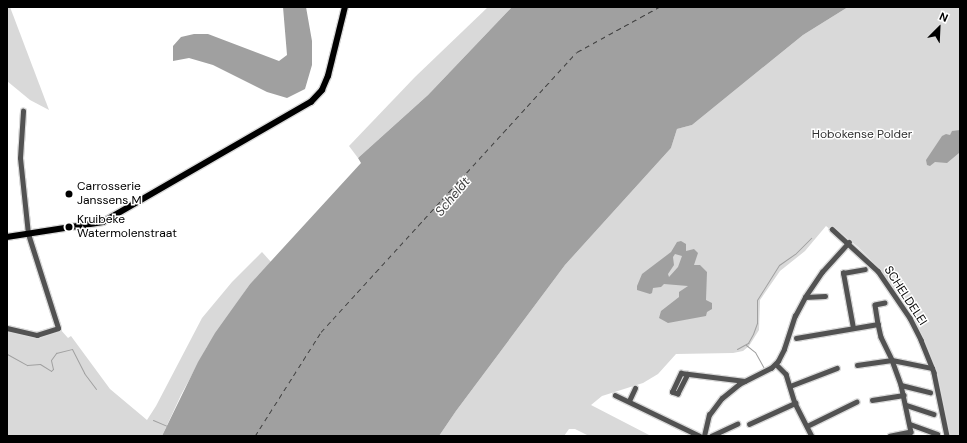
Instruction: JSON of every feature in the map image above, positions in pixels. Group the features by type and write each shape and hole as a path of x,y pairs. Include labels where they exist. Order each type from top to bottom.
{"main road":[{"path":"7,237 103,222 304,107 317,95 328,76 345,7"}],"street":[{"path":"7,328 38,335 58,328 28,234 20,158 20,133 23,111"},
{"name":"SCHELDELEI","path":"832,228 849,242 878,271 901,303 919,335 932,368 939,393 947,436"},
{"path":"704,436 709,415 731,390 744,381 765,372 776,364 782,353 792,322 805,297 822,272 849,242"},
{"path":"853,328 843,273 865,269"},
{"path":"805,297 825,296"},
{"path":"885,303 875,305 878,324 881,337 901,384 911,432 890,436"},
{"path":"796,338 878,324"},
{"path":"857,366 892,360 932,368"},
{"path":"776,364 785,372 795,403 812,436"},
{"path":"790,386 838,368"},
{"path":"688,374 744,381"},
{"path":"728,379 731,390"},
{"path":"901,384 930,392"},
{"path":"629,401 635,388"},
{"path":"615,395 700,436"},
{"path":"872,400 904,395"},
{"path":"807,426 856,402"},
{"path":"749,424 795,403"},
{"path":"906,404 934,414"},
{"path":"711,436 737,424"},
{"path":"910,424 937,434"}],"green space":[{"path":"7,7 10,7 49,110 30,100 7,81"},
{"path":"488,7 512,7 428,95 358,158 349,146 415,77"},
{"name":"Hobokense Polder","path":"848,7 960,7 960,436 949,436 936,374 914,319 902,299 876,265 858,247 841,233 838,236 826,226 805,251 780,271 760,300 759,330 749,346 743,351 733,353 676,354 658,374 643,383 602,396 591,405 651,436 589,436 575,429 569,429 564,436 439,436 565,265 671,148 677,129 692,125 803,35"},
{"path":"262,252 271,262 250,284 207,347 181,395 162,436 7,436 7,330 34,337 41,337 60,329 68,338 71,336 110,389 147,420 156,406 202,318 232,282"}],"water":[{"path":"283,7 306,7 312,41 312,65 305,89 287,98 267,92 213,65 189,58 173,61 173,46 181,37 194,34 208,34 279,61 287,55"},
{"name":"Scheldt","path":"512,7 848,7 803,35 692,125 677,129 671,148 565,265 439,436 162,436 198,362 215,333 250,284 361,163 358,158 428,95"},
{"path":"960,130 959,153 947,163 935,162 930,166 927,165 926,160 942,136 946,134 950,135 952,131"},
{"path":"681,241 686,244 686,251 694,249 698,253 694,265 700,265 707,272 706,300 712,303 712,309 707,312 706,316 668,323 659,318 661,311 679,297 679,292 688,286 664,284 661,287 653,288 652,293 650,294 637,290 637,286 642,274 671,252 677,242","holes":["675,254 682,256 678,267 669,277 668,274 674,265 673,257"]}],"waterway":[{"path":"737,349 748,343 753,334 757,323 757,300 779,265 795,254 811,238"},
{"path":"746,345 755,352 764,368"},
{"path":"7,354 27,365 40,364 51,371 53,369 51,360 56,353 72,349 84,373 96,389"},
{"path":"153,420 167,426"}],"ferry route":[{"path":"255,436 321,332 577,52 659,7"}],"place":[{"name":"Carrosserie Janssens M","path":"69,194"},
{"name":"Kruibeke Watermolenstraat","path":"69,227"}]}
